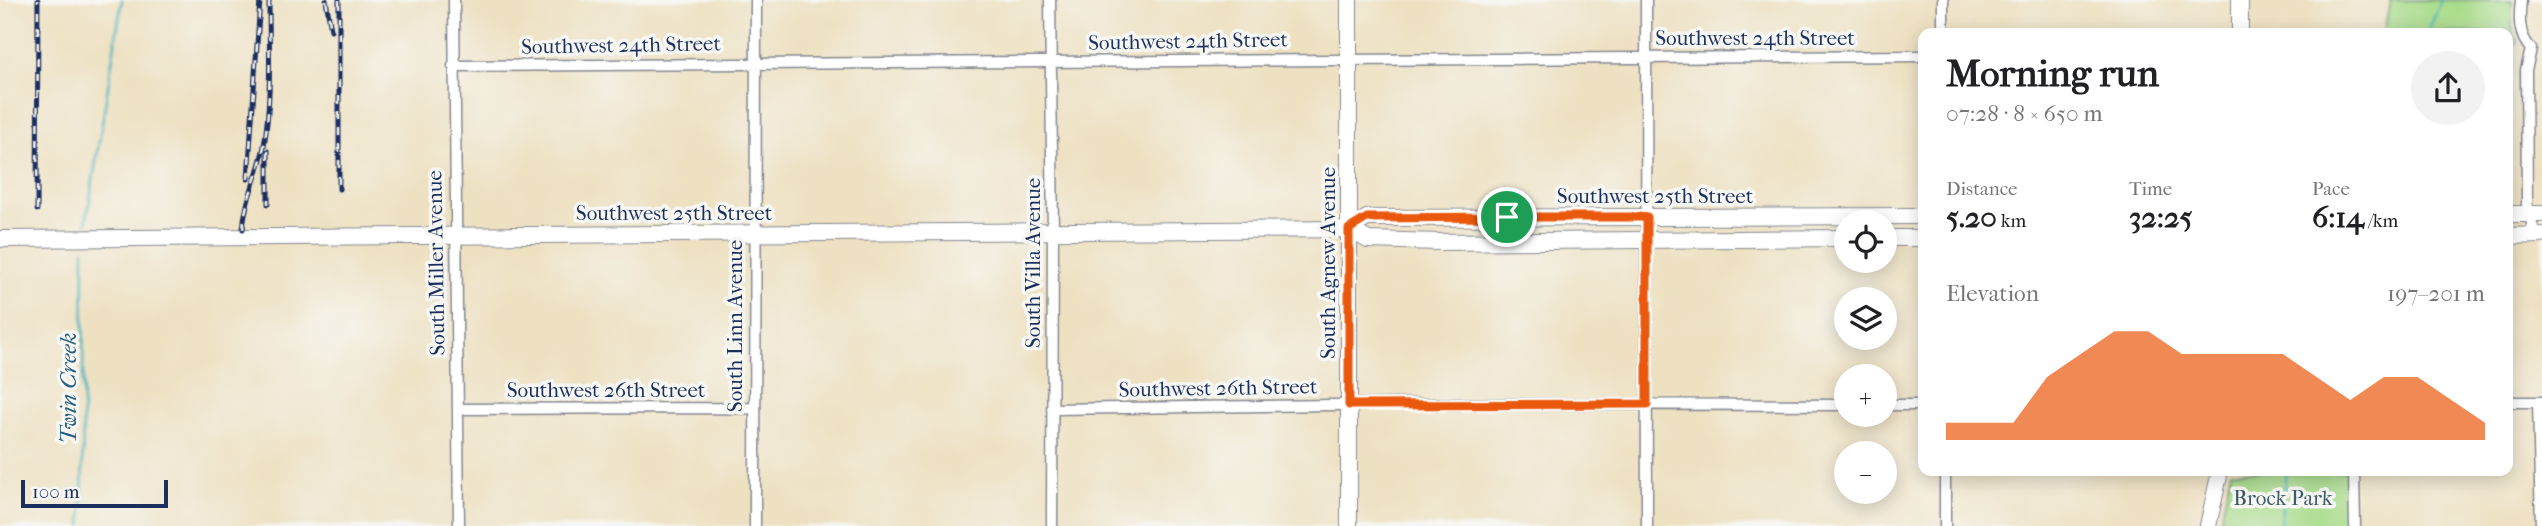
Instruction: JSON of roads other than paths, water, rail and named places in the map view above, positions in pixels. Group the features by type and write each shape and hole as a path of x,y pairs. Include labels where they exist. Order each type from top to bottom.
{"street":[{"name":"South Miller Avenue","path":"454,0 454,235 459,526"},
{"name":"South Linn Avenue","path":"755,526 756,0"},
{"name":"South Villa Avenue","path":"1050,0 1053,231 1052,526"},
{"name":"South Agnew Avenue","path":"1349,0 1349,526"},
{"path":"1646,0 1647,526"},
{"path":"1943,0 1943,28"},
{"path":"2240,0 2240,28"},
{"path":"2513,236 2539,235 2536,214 2527,205 2526,70 2537,50 2522,33 2521,0"},
{"name":"Southwest 24th Street","path":"453,65 1918,56"},
{"path":"2513,214 2536,214"},
{"name":"Southwest 25th Street","path":"1349,229 1367,218 1918,216"},
{"name":"Southwest 25th Street","path":"0,239 1349,229 1368,240 1439,242 1834,239"},
{"path":"1897,238 1918,238"},
{"path":"2513,402 2540,402 2541,526"},
{"name":"Southwest 26th Street","path":"1052,409 1349,405 1834,405"},
{"path":"1897,405 1918,405"},
{"name":"Southwest 26th Street","path":"458,409 754,408"},
{"path":"1945,476 1945,526"},
{"path":"2208,526 2219,476"},
{"path":"2354,476 2355,526"}],"waterway":[{"name":"Twin Creek","path":"86,223 122,0"},
{"path":"2429,28 2442,0"},
{"name":"Twin Creek","path":"82,526 84,250"},
{"path":"2280,526 2285,476"}],"railway":[{"path":"37,210 38,0"},
{"path":"248,179 260,0"},
{"path":"243,229 246,207 262,156 267,128 270,73 269,0"},
{"path":"326,0 331,30"},
{"path":"339,0 339,189"},
{"path":"268,151 268,204"}],"park label":[{"name":"Brock Park","path":"2283,498"}]}
